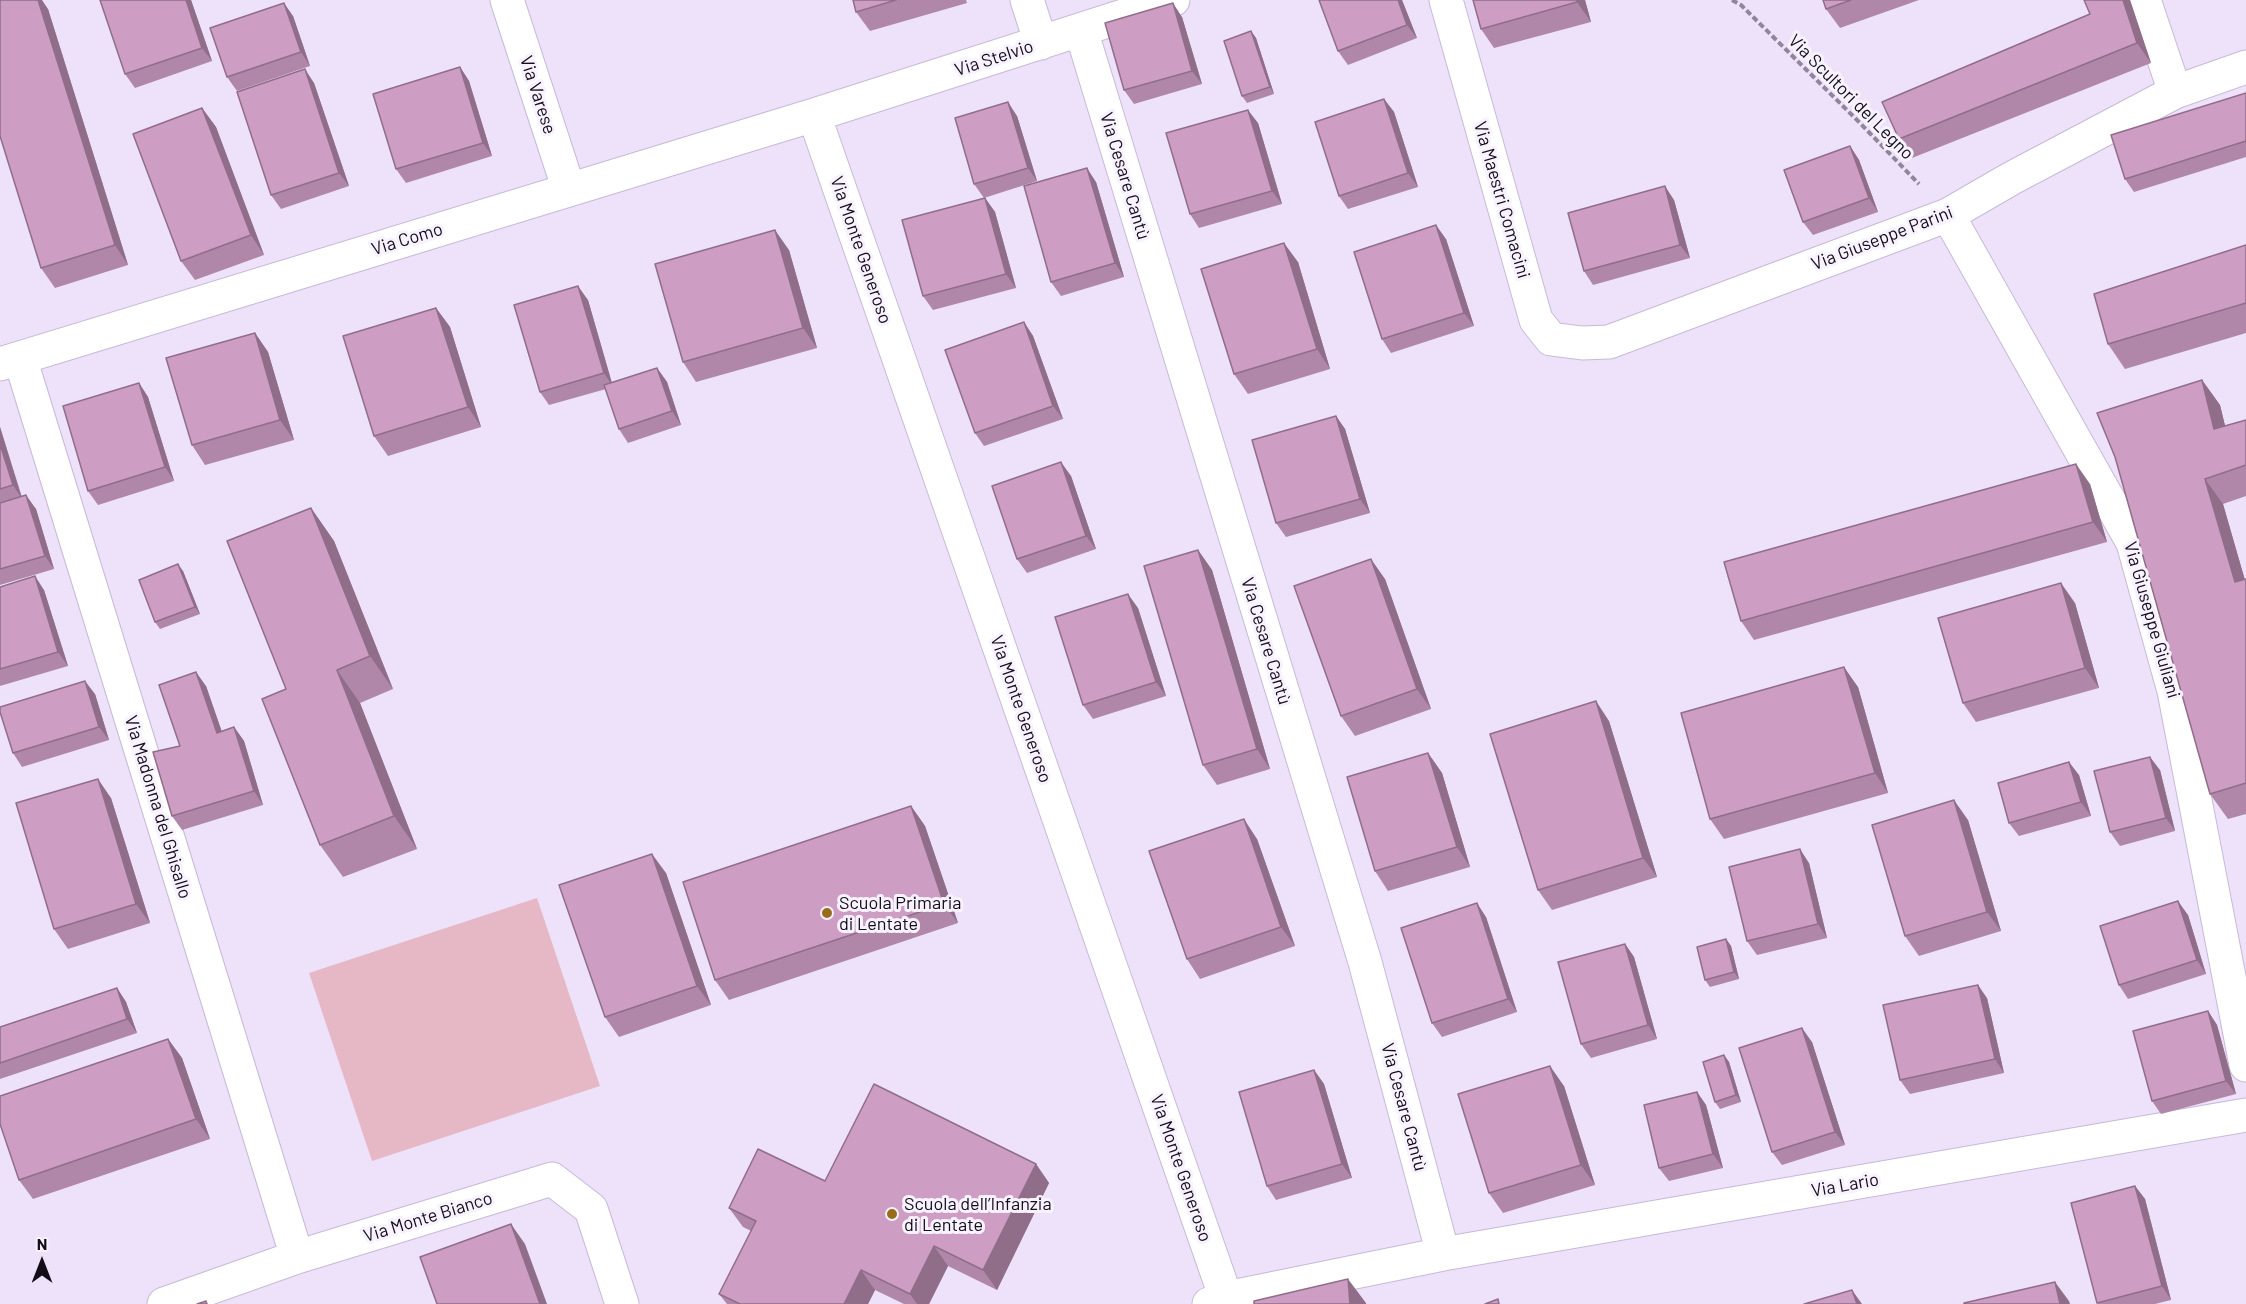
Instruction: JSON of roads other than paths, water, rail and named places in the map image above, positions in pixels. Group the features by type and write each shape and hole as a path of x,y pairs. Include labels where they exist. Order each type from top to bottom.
{"street":[{"name":"Via Varese","path":"507,0 568,190"},
{"path":"1027,0 1041,43"},
{"name":"Via Stelvio","path":"814,115 1173,0"},
{"name":"Via Maestri Comacini","path":"1446,0 1536,320 1551,339 1582,343 1609,342"},
{"path":"2144,0 2175,92"},
{"name":"Via Cesare Cantù","path":"1081,30 1365,962 1443,1254"},
{"name":"Via Giuseppe Parini","path":"1609,342 1948,215 2012,178 2175,92 2246,68"},
{"name":"Via Como","path":"10,361 814,115"},
{"name":"Via Monte Generoso","path":"814,115 1222,1302"},
{"name":"Via Giuseppe Giuliani","path":"1948,215 2133,543 2174,691 2246,1065"},
{"name":"Via Madonna del Ghisallo","path":"10,361 297,1257"},
{"name":"Via Lario","path":"1222,1302 1443,1254 2246,1115"},
{"name":"Via Monte Bianco","path":"164,1304 297,1257 552,1179 591,1209 622,1304"}],"place":[{"name":"Scuola Primaria di Lentate","path":"827,913"},
{"name":"Scuola dell’Infanzia di Lentate","path":"892,1214"}]}
